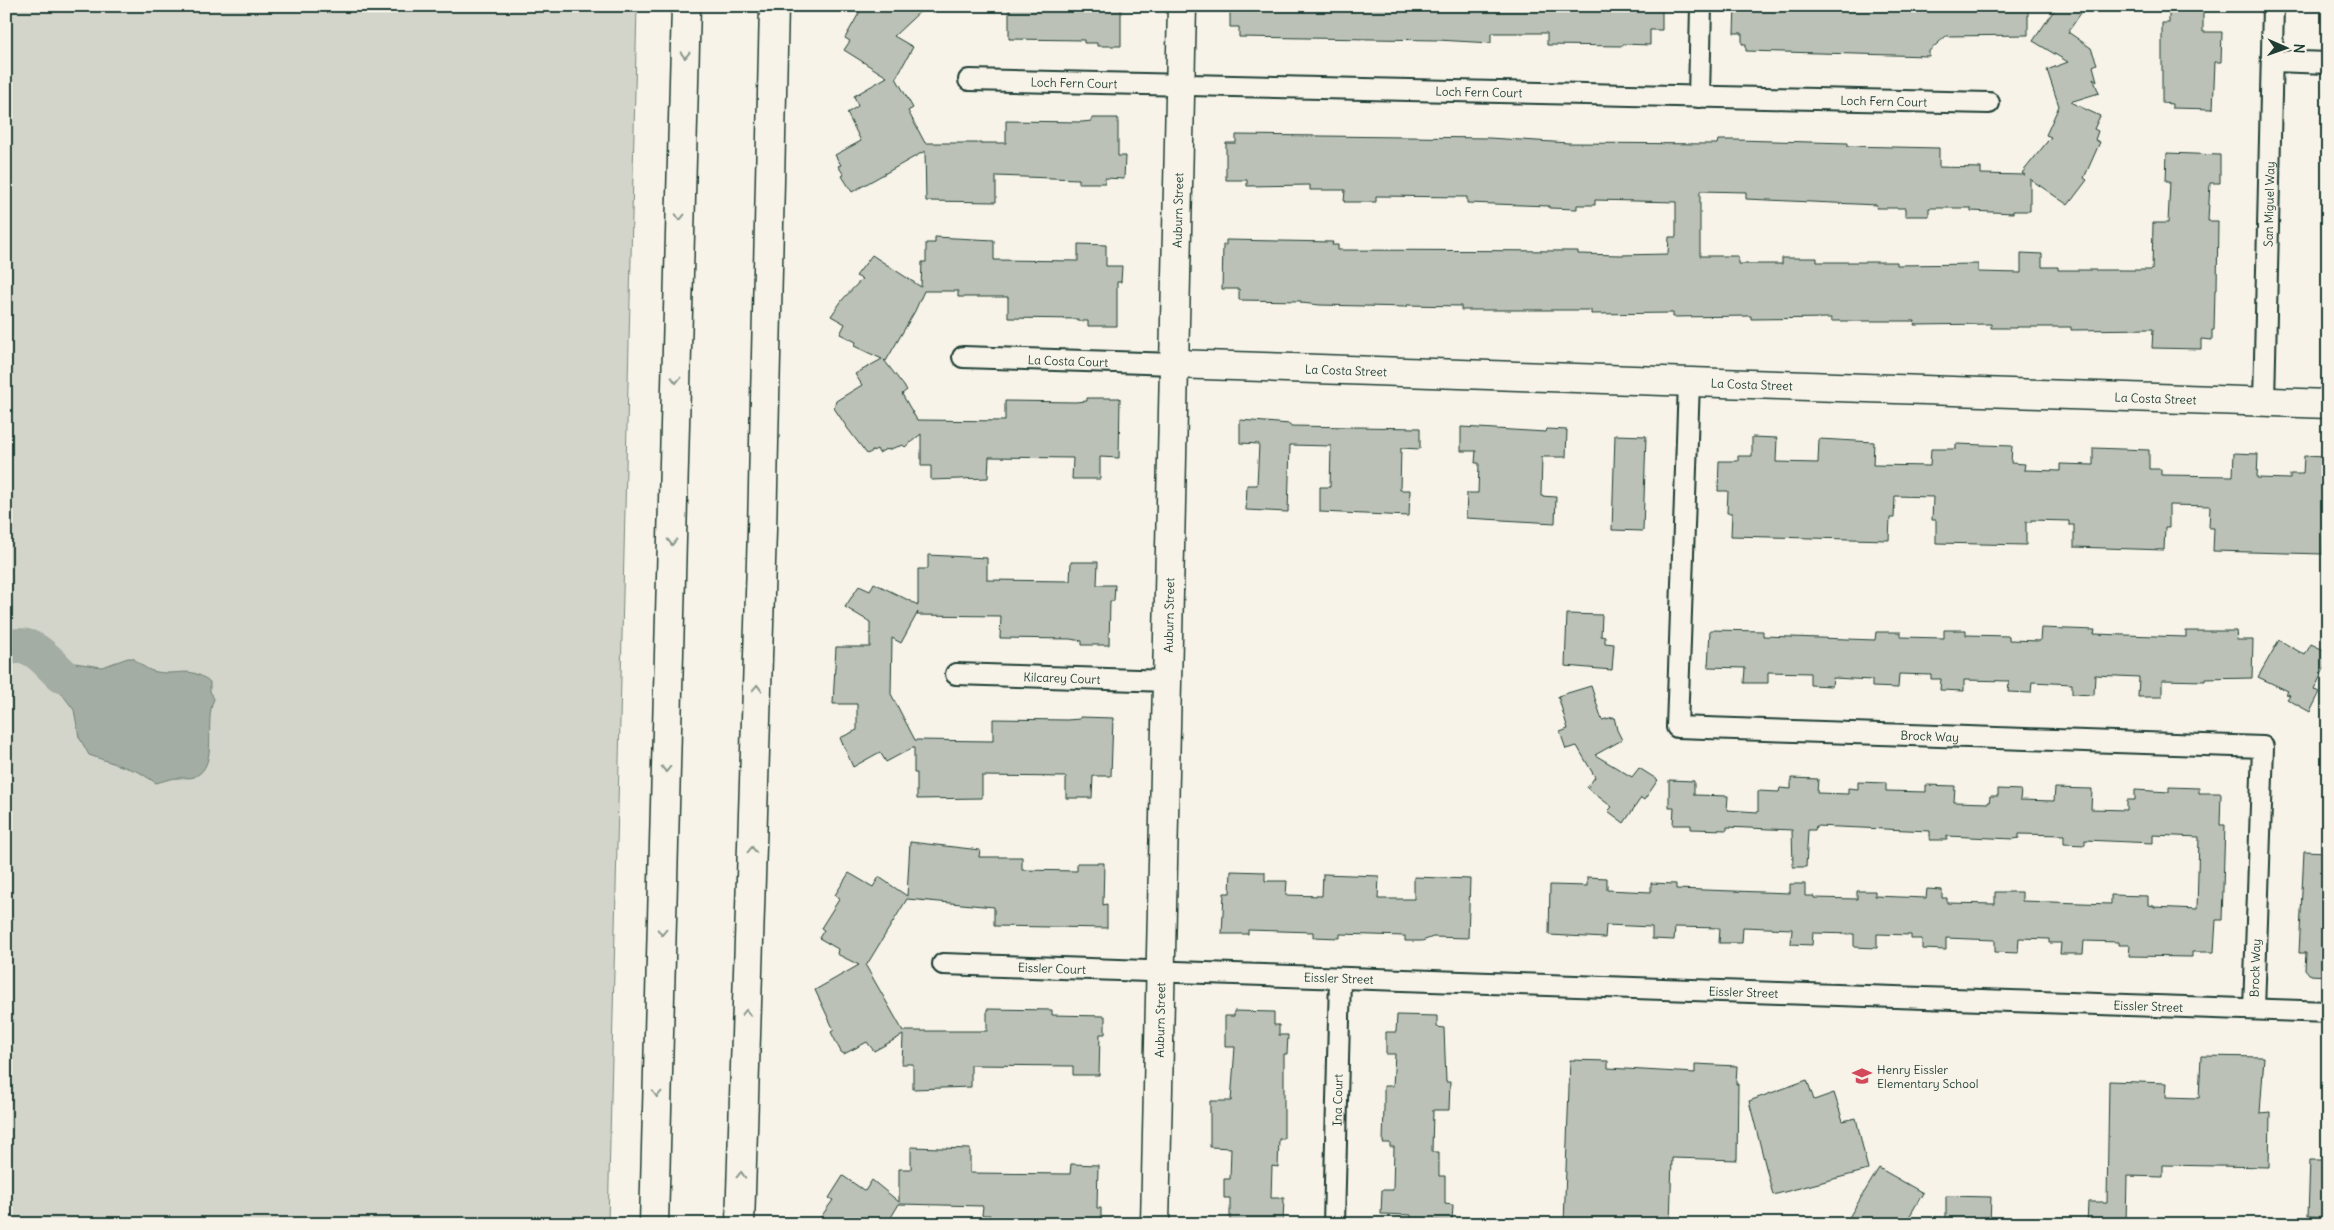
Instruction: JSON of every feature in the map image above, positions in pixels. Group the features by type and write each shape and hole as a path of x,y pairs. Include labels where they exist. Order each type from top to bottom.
{"main road":[{"path":"654,1224 686,6"},
{"path":"740,1224 762,530 774,6"},
{"name":"Auburn Street","path":"1155,1224 1182,6"},
{"name":"La Costa Street","path":"1174,364 2328,404"}],"street":[{"path":"1699,97 1701,6"},
{"name":"San Miguel Way","path":"2264,402 2273,6"},
{"path":"2272,61 2328,63"},
{"name":"Loch Fern Court","path":"969,80 1990,103"},
{"name":"La Costa Court","path":"963,357 1174,364"},
{"name":"Brock Way","path":"1689,382 1677,727 2263,747 2254,1009"},
{"name":"Kilcarey Court","path":"956,674 1167,681"},
{"name":"Eissler Court","path":"943,964 1161,972"},
{"name":"Eissler Street","path":"1161,972 2328,1012"},
{"name":"Ina Court","path":"1334,1224 1340,978"}],"shaded area":[{"path":"6,6 637,6 608,1224 6,1224"},
{"path":"133,658 150,670 165,673 190,672 210,682 210,691 214,699 210,720 209,754 207,764 194,777 173,778 156,783 139,772 89,755 79,737 74,710 62,694 59,685 68,667 75,663 102,667"}],"building":[{"path":"863,6 926,6 894,36 913,47 896,78 913,108 908,111 925,143 1006,143 1006,121 1082,122 1092,121 1092,118 1118,118 1118,156 1125,156 1124,179 1105,178 1105,183 1079,183 1079,179 996,176 996,202 926,201 925,151 852,192 842,176 844,175 838,166 841,165 835,155 861,141 847,113 858,106 854,96 887,77 844,50 850,41 845,38"},
{"path":"1009,6 1121,6 1121,46 1097,46 1097,43 1084,43 1084,40 1009,39"},
{"path":"1230,6 1662,6 1662,30 1650,30 1650,45 1623,44 1623,46 1547,45 1547,33 1491,33 1491,43 1438,40 1239,37 1239,27 1230,27"},
{"path":"1735,6 2028,6 2028,35 1946,36 1929,51 1929,56 1746,51 1746,44 1742,44 1742,33 1734,33"},
{"path":"2057,6 2072,6 2081,13 2068,32 2091,48 2097,64 2093,66 2097,81 2093,78 2099,93 2070,102 2100,116 2094,129 2098,131 2095,140 2100,142 2084,178 2087,180 2068,205 2030,179 2030,211 2013,211 2013,213 1971,211 1971,208 1929,208 1929,216 1905,216 1905,208 1876,208 1877,205 1746,199 1746,192 1700,191 1700,256 1738,256 1738,264 1782,264 1782,258 1817,258 1817,262 1897,262 1897,265 1978,264 1978,272 2021,273 2021,253 2042,254 2042,267 2058,267 2058,270 2152,270 2153,223 2168,223 2170,181 2166,181 2167,153 2220,155 2220,183 2210,183 2208,221 2218,221 2217,290 2215,290 2214,330 2212,330 2212,340 2201,339 2201,349 2152,348 2153,329 2071,330 2071,327 1991,328 1991,324 1914,325 1915,321 1831,321 1831,318 1751,319 1751,316 1673,317 1673,313 1591,314 1591,310 1461,310 1461,306 1320,305 1301,303 1301,301 1239,300 1239,289 1222,289 1223,245 1226,245 1226,240 1333,242 1332,245 1338,245 1338,250 1578,251 1578,254 1621,255 1668,254 1669,237 1676,237 1676,202 1595,200 1595,205 1577,205 1577,209 1467,203 1467,197 1376,196 1376,202 1344,202 1345,190 1310,190 1310,185 1247,186 1247,180 1226,180 1226,143 1236,143 1236,135 1489,138 1569,143 1717,144 1718,140 1736,140 1848,143 1848,146 1939,148 1939,167 1981,168 1981,174 2025,175 2022,173 2051,137 2046,135 2059,106 2047,70 2068,62 2033,41"},
{"path":"2178,8 2194,8 2194,11 2203,11 2203,32 2222,32 2221,62 2215,62 2213,109 2172,108 2172,104 2162,103 2162,23 2169,23 2169,11 2178,11"},
{"path":"935,237 994,240 994,260 1078,261 1078,244 1106,245 1106,266 1122,266 1121,282 1117,282 1117,326 1088,326 1088,321 1078,321 1078,319 1008,318 1008,297 958,297 958,291 924,291 915,311 886,361 884,360 907,390 902,394 917,420 1005,421 1005,401 1075,402 1087,401 1087,398 1120,398 1119,458 1100,457 1100,479 1072,479 1073,458 989,457 988,478 931,480 931,466 921,466 921,434 905,447 903,445 886,449 879,453 877,449 867,454 848,429 834,408 836,401 862,385 855,374 882,359 854,346 856,342 840,334 845,324 831,316 843,299 862,279 856,276 872,255 921,287 922,262 926,262 926,243 935,243"},
{"path":"1240,420 1290,424 1290,426 1420,428 1420,449 1401,448 1400,490 1410,490 1409,516 1320,512 1320,487 1330,487 1331,446 1290,445 1288,512 1246,510 1247,485 1257,485 1259,444 1240,443"},
{"path":"1461,427 1546,432 1547,429 1567,430 1566,457 1542,457 1541,496 1556,497 1555,523 1466,518 1467,493 1478,493 1479,463 1475,463 1476,451 1461,451"},
{"path":"1615,435 1646,436 1643,531 1612,530"},
{"path":"1752,437 1777,438 1776,462 1818,463 1819,439 1874,442 1873,465 1930,466 1931,449 1956,449 1956,444 2012,446 2011,463 2025,464 2024,470 2060,471 2060,464 2093,465 2093,448 2149,450 2149,469 2161,469 2161,475 2233,476 2234,453 2258,454 2257,478 2290,479 2290,474 2303,474 2304,456 2326,457 2323,554 2213,551 2214,528 2209,528 2210,506 2169,505 2169,527 2165,527 2164,550 2074,547 2074,525 2069,525 2069,521 2031,520 2031,522 2026,522 2026,545 1936,543 1936,520 1932,520 1933,497 1895,496 1894,518 1890,518 1889,540 1731,536 1732,513 1727,513 1728,491 1718,491 1719,461 1738,461 1738,456 1752,456"},
{"path":"928,555 987,558 987,580 1070,581 1071,562 1098,562 1097,585 1115,585 1114,601 1110,601 1109,645 1082,645 1082,641 1070,639 1000,638 1001,616 917,615 918,612 901,643 892,638 891,694 915,740 993,741 993,719 1067,720 1080,719 1080,717 1113,718 1111,776 1093,776 1092,798 1066,798 1066,777 982,776 982,798 917,799 914,747 886,762 880,752 853,767 840,738 857,730 857,704 833,704 836,647 870,647 870,622 845,607 859,586 870,591 874,583 918,605 918,569 928,569"},
{"path":"1567,614 1602,615 1601,636 1605,637 1605,643 1614,644 1612,670 1565,666"},
{"path":"2041,628 2095,630 2094,634 2186,637 2186,631 2236,631 2237,640 2253,640 2252,678 2205,679 2205,681 2162,680 2162,697 2138,697 2139,677 2095,675 2094,695 2072,694 2072,684 2032,682 2031,693 2008,692 2009,681 1964,680 1964,691 1940,690 1941,679 1931,679 1931,675 1899,674 1898,688 1872,687 1872,680 1833,678 1832,686 1810,685 1810,673 1768,672 1768,683 1744,683 1745,668 1708,667 1710,630 1763,631 1763,636 1875,640 1876,632 1901,632 1901,637 1944,638 1944,630 1966,630 1966,635 2009,636 2009,640 2040,641"},
{"path":"2279,640 2305,655 2311,644 2328,652 2328,660 2314,690 2320,692 2310,712 2287,699 2290,695 2286,694 2288,691 2258,677"},
{"path":"1591,686 1602,720 1614,717 1622,740 1595,755 1632,777 1639,768 1658,780 1644,800 1641,798 1624,823 1608,811 1612,807 1587,788 1595,777 1577,746 1566,749 1560,732 1568,729 1558,696"},
{"path":"1791,778 1818,779 1817,793 1848,794 1848,788 1858,789 1858,782 1886,783 1886,791 1926,792 1926,785 1955,786 1954,802 1989,803 1990,796 1998,796 1998,789 2021,790 2020,800 2054,801 2055,788 2092,789 2091,809 2127,810 2127,800 2135,800 2135,790 2169,792 2169,787 2199,788 2199,793 2221,793 2220,825 2225,825 2222,920 2216,920 2214,952 2192,952 2192,957 2129,956 2130,945 2118,945 2118,942 2084,941 2083,954 2060,954 2061,943 2049,943 2049,939 2019,938 2018,953 1995,952 1995,940 1946,938 1946,950 1922,949 1922,939 1911,939 1911,935 1877,934 1877,948 1854,947 1854,934 1813,933 1812,945 1791,944 1792,929 1743,927 1742,943 1719,943 1720,928 1675,927 1674,940 1652,939 1652,927 1606,925 1605,938 1549,935 1550,885 1587,886 1587,877 1607,878 1607,890 1651,892 1651,883 1676,884 1676,889 1790,893 1790,884 1805,884 1805,896 1814,896 1814,898 1857,899 1857,891 1875,891 1875,896 1926,898 1927,889 1942,890 1942,898 1947,898 1947,903 1995,904 1995,892 2022,892 2022,901 2111,904 2111,895 2148,896 2148,905 2154,907 2197,909 2199,837 2153,835 2153,843 2085,840 2085,845 2064,844 2064,835 2019,834 2019,838 2014,839 1947,836 1947,840 1930,840 1930,831 1816,826 1815,830 1808,830 1806,867 1793,867 1792,830 1727,827 1727,830 1691,829 1691,825 1673,825 1674,808 1669,808 1669,780 1694,781 1694,795 1728,796 1727,810 1758,812 1758,791 1779,792 1780,788 1791,789"},
{"path":"910,842 980,850 979,857 1022,857 1022,870 1077,871 1077,863 1104,863 1103,905 1107,904 1107,928 994,926 994,907 907,899 866,966 903,1031 987,1031 987,1009 1052,1010 1052,1015 1105,1016 1105,1034 1100,1034 1099,1075 1073,1075 1073,1066 971,1065 971,1087 913,1089 913,1064 902,1064 903,1035 874,1051 867,1042 844,1054 841,1052 831,1032 834,1030 815,990 859,965 837,954 838,949 819,938 824,930 821,928 840,898 835,895 849,873 873,887 879,877 907,896"},
{"path":"2304,851 2328,852 2328,976 2310,975 2305,969 2306,953 2299,953"},
{"path":"1231,871 1265,872 1265,881 1287,881 1286,895 1322,896 1323,874 1379,876 1378,899 1414,899 1414,877 1470,879 1468,938 1433,937 1422,941 1405,941 1405,936 1340,934 1340,938 1313,937 1313,932 1248,930 1248,934 1222,934 1224,893 1230,893"},
{"path":"1234,1011 1274,1012 1274,1025 1279,1025 1279,1035 1288,1035 1287,1054 1284,1054 1284,1139 1279,1139 1278,1167 1272,1166 1271,1198 1284,1198 1283,1222 1230,1221 1230,1198 1224,1198 1224,1179 1230,1179 1231,1148 1210,1147 1210,1101 1231,1101 1235,1047 1225,1047 1225,1016 1234,1016"},
{"path":"1397,1015 1437,1016 1437,1027 1444,1028 1446,1082 1450,1082 1449,1110 1433,1110 1432,1152 1439,1152 1439,1176 1445,1176 1445,1204 1453,1205 1452,1221 1411,1219 1411,1215 1381,1214 1382,1190 1393,1190 1394,1147 1390,1147 1390,1143 1383,1143 1384,1086 1393,1086 1395,1054 1386,1054 1386,1032 1396,1032"},
{"path":"2201,1056 2264,1057 2260,1113 2270,1112 2269,1167 2163,1165 2163,1177 2127,1176 2126,1224 2087,1224 2088,1202 2107,1202 2109,1081 2167,1083 2166,1097 2199,1098"},
{"path":"1570,1060 1608,1061 1608,1068 1695,1073 1695,1064 1737,1066 1737,1160 1672,1158 1670,1224 1564,1224"},
{"path":"1807,1080 1814,1100 1834,1093 1843,1121 1856,1118 1868,1170 1773,1195 1749,1101"},
{"path":"911,1147 970,1149 970,1173 1070,1174 1071,1164 1098,1165 1097,1208 1101,1208 1101,1224 990,1224 990,1215 982,1215 983,1206 899,1204 887,1224 816,1224 833,1200 829,1198 843,1176 865,1191 872,1180 899,1202 899,1169 911,1169"},
{"path":"2310,1160 2328,1160 2328,1217 2308,1216"},
{"path":"1879,1168 1923,1193 1905,1224 1845,1224"},
{"path":"1946,1196 1991,1197 1990,1224 1946,1224"}],"waterway":[{"path":"6,648 24,646 31,649 43,657 62,675"}],"place":[{"name":"Henry Eissler Elementary School","path":"1862,1076"}]}
